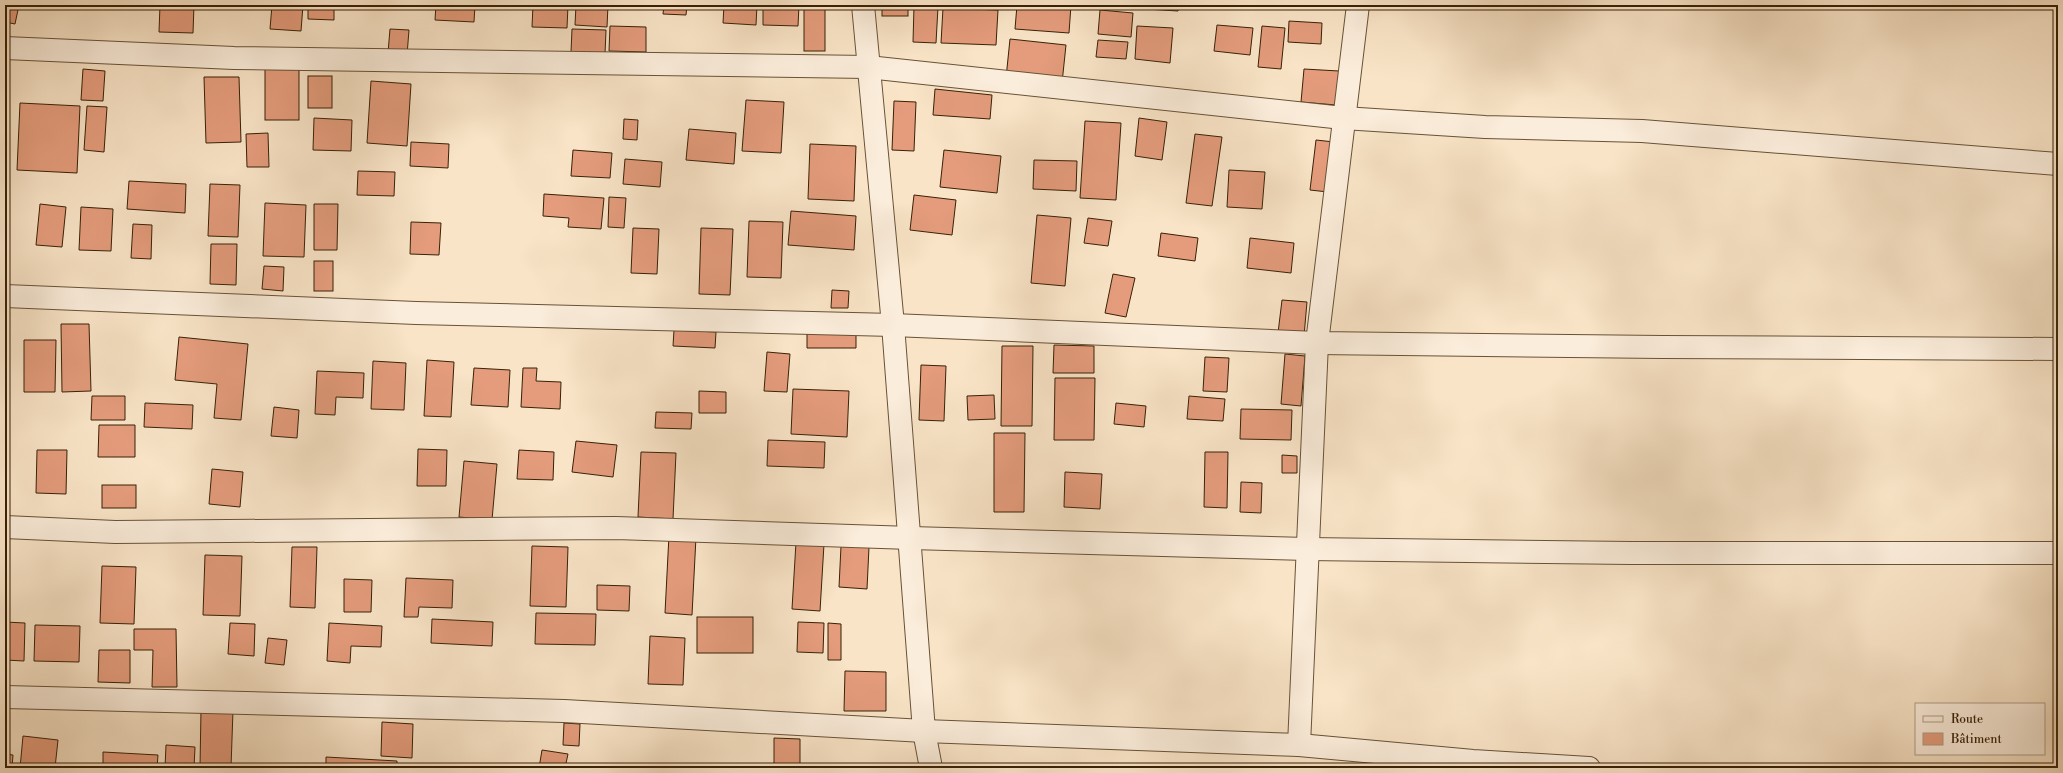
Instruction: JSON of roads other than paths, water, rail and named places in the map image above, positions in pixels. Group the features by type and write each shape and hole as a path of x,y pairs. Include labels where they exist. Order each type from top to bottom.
{"street":[{"path":"863,5 894,325 911,538 924,730 931,768"},
{"path":"1299,745 1317,343 1343,118 1358,5"},
{"path":"5,48 234,58 868,67 1343,118 1485,127 1642,131 2058,164"},
{"path":"5,296 416,313 894,325 1317,343 1662,347 2058,349"},
{"path":"5,526 115,532 616,528 911,538 1307,548 1631,553 2058,553"},
{"path":"5,697 564,711 924,730 1299,745 1473,761 1589,768"}]}
